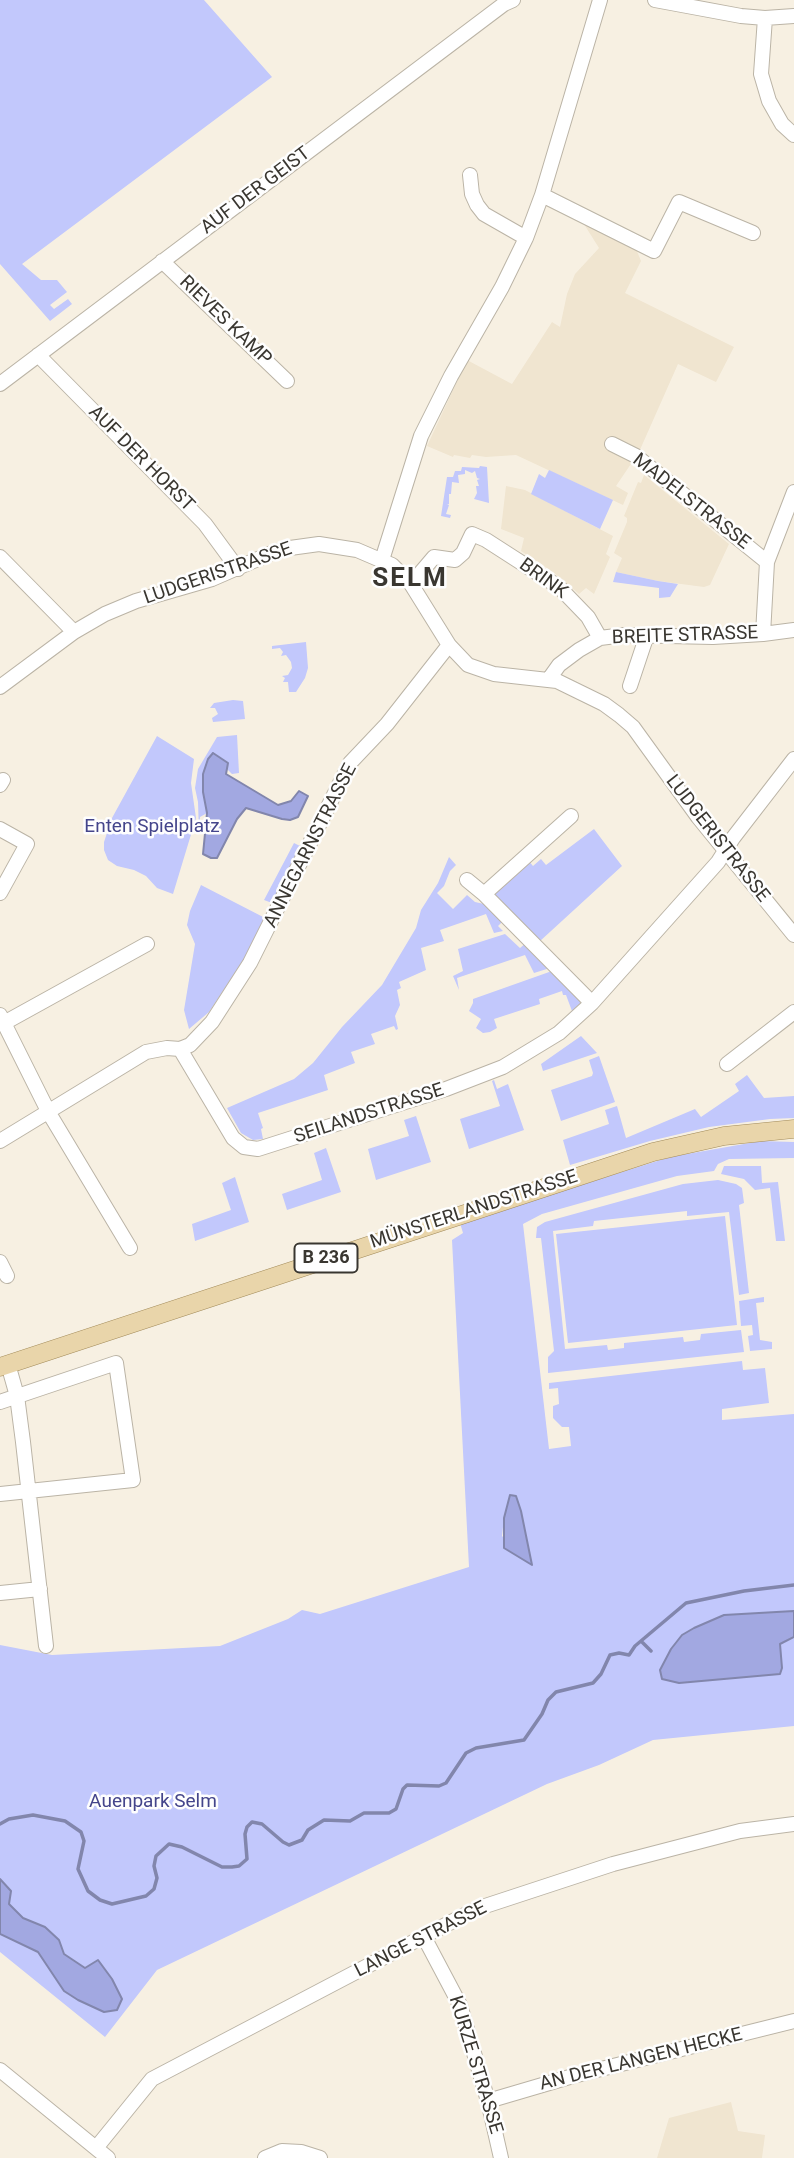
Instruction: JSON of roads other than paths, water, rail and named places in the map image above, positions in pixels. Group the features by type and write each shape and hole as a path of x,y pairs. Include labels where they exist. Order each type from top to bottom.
{"main road":[{"name":"MÜNSTERLANDSTRASSE","path":"4,1365 653,1152 724,1136 794,1129"}],"street":[{"name":"AUF DER GEIST","path":"0,384 513,0"},
{"path":"382,560 421,436 526,238 542,195 600,0"},
{"path":"655,0 719,13 765,18 794,16"},
{"path":"765,18 761,74 769,101 782,124 794,135"},
{"path":"470,174 472,194 484,214 526,238"},
{"path":"542,195 654,251 679,202 753,233"},
{"name":"RIEVES KAMP","path":"163,261 287,380"},
{"name":"AUF DER HORST","path":"38,355 205,524 237,569"},
{"name":"MADELSTRASSE","path":"612,444 636,456 767,562"},
{"path":"764,634 767,562 794,492"},
{"name":"BRINK","path":"411,584 434,557 456,560 479,537 559,587 588,617 600,638"},
{"name":"LUDGERISTRASSE","path":"0,687 74,632 105,614 136,601 212,579 274,552 318,544 357,550 382,560 411,584 449,645 468,665 481,671 549,679 604,704 633,727 726,852 794,935"},
{"path":"0,557 74,632"},
{"name":"BREITE STRASSE","path":"549,679 559,665 600,638 624,635 713,637 794,630"},
{"path":"630,686 647,635"},
{"name":"ANNEGARNSTRASSE","path":"180,1049 190,1045 212,1022 250,963 350,764 387,724 449,645"},
{"name":"SEILANDSTRASSE","path":"180,1049 233,1138 244,1147 258,1149 446,1089 503,1067 559,1033 592,1003 726,852 733,838 794,759"},
{"path":"484,894 571,816"},
{"path":"0,829 27,844 0,893"},
{"path":"467,880 592,1003"},
{"path":"130,1248 49,1113 2,1019 147,944"},
{"path":"727,1064 794,1012"},
{"path":"0,1142 146,1052 167,1048 180,1049"},
{"path":"0,1262 7,1276"},
{"path":"0,1402 116,1363 133,1480 0,1494"},
{"path":"4,1365 17,1396 46,1646"},
{"path":"0,1593 40,1589"},
{"name":"LANGE STRASSE","path":"96,2148 152,2079 477,1909 613,1864 740,1831 794,1824"},
{"name":"KURZE STRASSE","path":"424,1937 460,2005 488,2101 501,2158"},
{"name":"AN DER LANGEN HECKE","path":"488,2101 794,2021"},
{"path":"0,2070 108,2158"},
{"path":"265,2158 282,2151 301,2152 320,2158"}],"waterway":[{"path":"0,1824 9,1819 33,1815 65,1821 81,1832 84,1841 78,1869 88,1891 100,1900 112,1904 146,1896 154,1889 157,1878 154,1866 156,1856 169,1844 182,1847 222,1867 232,1867 239,1866 247,1859 245,1834 252,1822 262,1824 289,1845 302,1840 308,1830 324,1820 350,1821 364,1813 389,1813 396,1809 407,1785 439,1786 446,1783 466,1753 476,1748 524,1740 548,1700 556,1692 593,1683 601,1674 610,1655 629,1655 635,1646 686,1603 744,1591 794,1585"},
{"path":"642,1642 651,1651"}],"district":[{"name":"SELM","path":"410,579"}],"park label":[{"name":"Enten Spielplatz","path":"152,827"},
{"name":"Auenpark Selm","path":"153,1802"}]}
